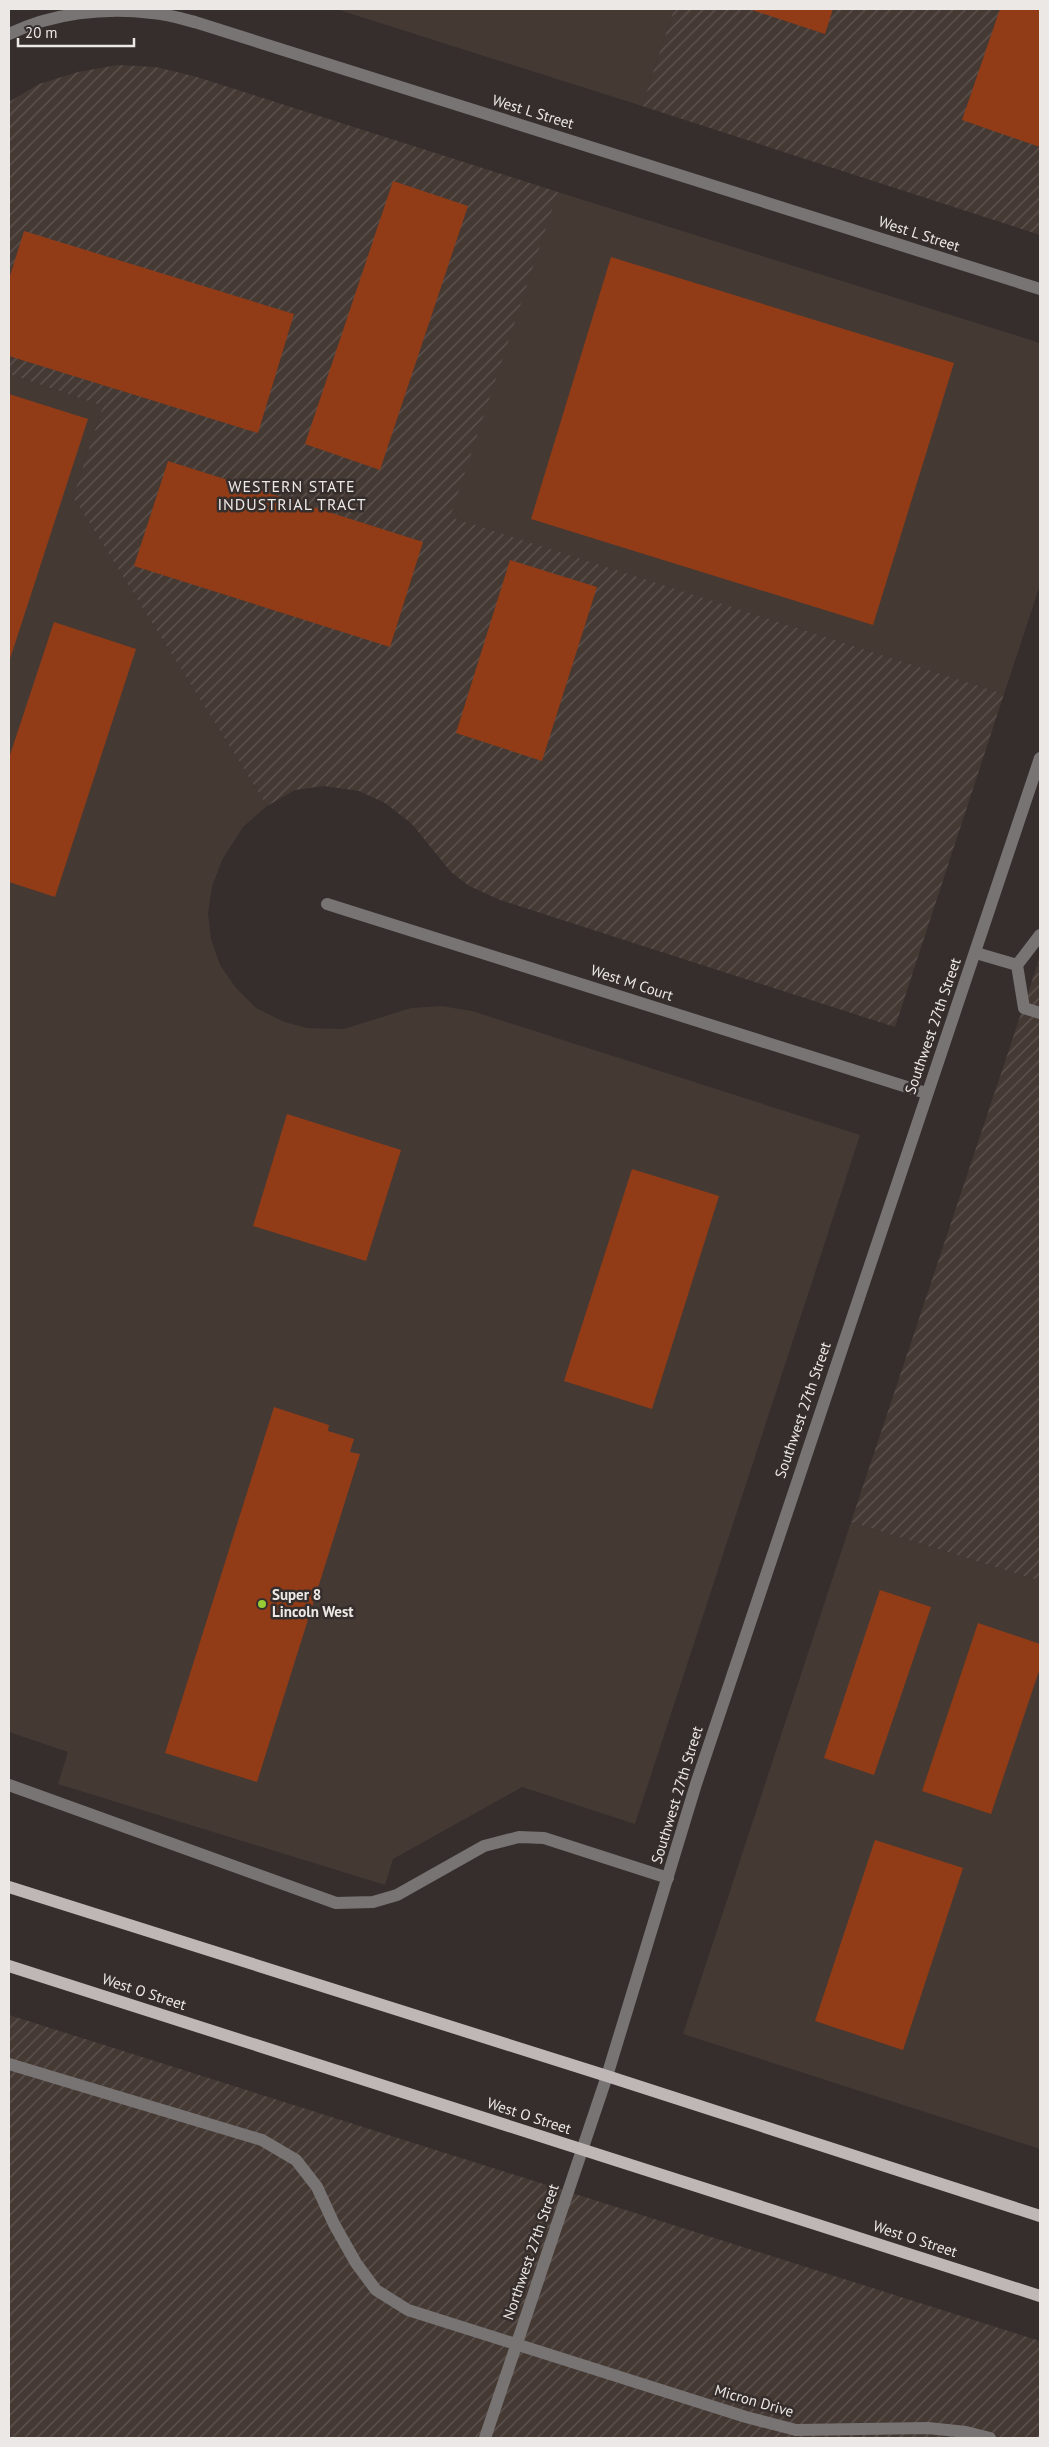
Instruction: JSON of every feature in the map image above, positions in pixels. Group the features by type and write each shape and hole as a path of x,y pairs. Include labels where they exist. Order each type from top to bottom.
{"main road":[{"path":"9,1887 607,2076 1040,2216"},
{"name":"West O Street","path":"9,1966 1040,2296"}],"street":[{"name":"West L Street","path":"10,34 58,17 97,11 152,13 198,23 1040,289"},
{"name":"Southwest 27th Street","path":"607,2076 696,1784 926,1093 976,952 1040,758"},
{"name":"West M Court","path":"327,904 926,1093"},
{"path":"1040,935 1017,965 1024,1008 1040,1013"},
{"path":"976,952 1017,965"},
{"path":"9,1785 336,1903 373,1902 397,1895 484,1846 520,1837 544,1838 668,1878"},
{"name":"Micron Drive","path":"9,2064 262,2140 296,2160 316,2187 347,2247 376,2290 408,2310 746,2417 796,2430 928,2428 966,2432 990,2438"},
{"name":"Northwest 27th Street","path":"485,2438 607,2076"}],"shaded area":[{"path":"336,9 674,9 642,106"},
{"path":"674,9 1040,9 1040,235 642,106"},
{"path":"118,65 156,67 197,77 558,192 450,517 1004,694 895,1027 500,900 469,886 450,871 412,824 385,803 359,791 324,786 295,790 267,806 73,497 103,406 9,374 9,102 39,84 78,72"},
{"path":"558,192 1040,343 1040,585 1004,694 449,517"},
{"path":"9,374 103,406 73,497 267,806 243,827 222,860 212,887 208,913 211,939 220,965 236,988 256,1008 284,1022 307,1028 344,1029 411,1008 441,1006 472,1011 860,1135 635,1824 522,1787 393,1859 385,1885 58,1784 68,1752 9,1732"},
{"path":"1040,957 1040,1581 851,1522"},
{"path":"851,1522 1040,1581 1040,2149 683,2034"},
{"path":"9,2015 1040,2341 1040,2438 9,2438"}],"building":[{"path":"749,9 833,9 825,34"},
{"path":"1000,9 1040,9 1040,147 962,120"},
{"path":"393,181 468,206 380,470 305,444"},
{"path":"24,231 294,314 258,433 9,356 9,279"},
{"path":"611,257 954,363 873,625 531,519"},
{"path":"9,394 88,419 9,662"},
{"path":"168,461 423,542 390,647 134,566"},
{"path":"510,560 597,587 542,761 456,733"},
{"path":"54,622 136,649 55,897 9,882 9,758"},
{"path":"287,1114 401,1150 366,1261 253,1226"},
{"path":"632,1169 719,1196 652,1409 564,1381"},
{"name":"Super 8 Lincoln West","path":"274,1407 329,1425 328,1431 354,1439 350,1452 360,1454 257,1782 165,1753"},
{"path":"880,1590 931,1607 874,1775 824,1758"},
{"path":"978,1623 1040,1644 1040,1668 991,1814 922,1791"},
{"path":"875,1840 963,1868 903,2050 815,2021"}],"place":[{"name":"Super 8 Lincoln West","path":"262,1604"}],"district":[{"name":"WESTERN STATE INDUSTRIAL TRACT","path":"292,495"}]}
